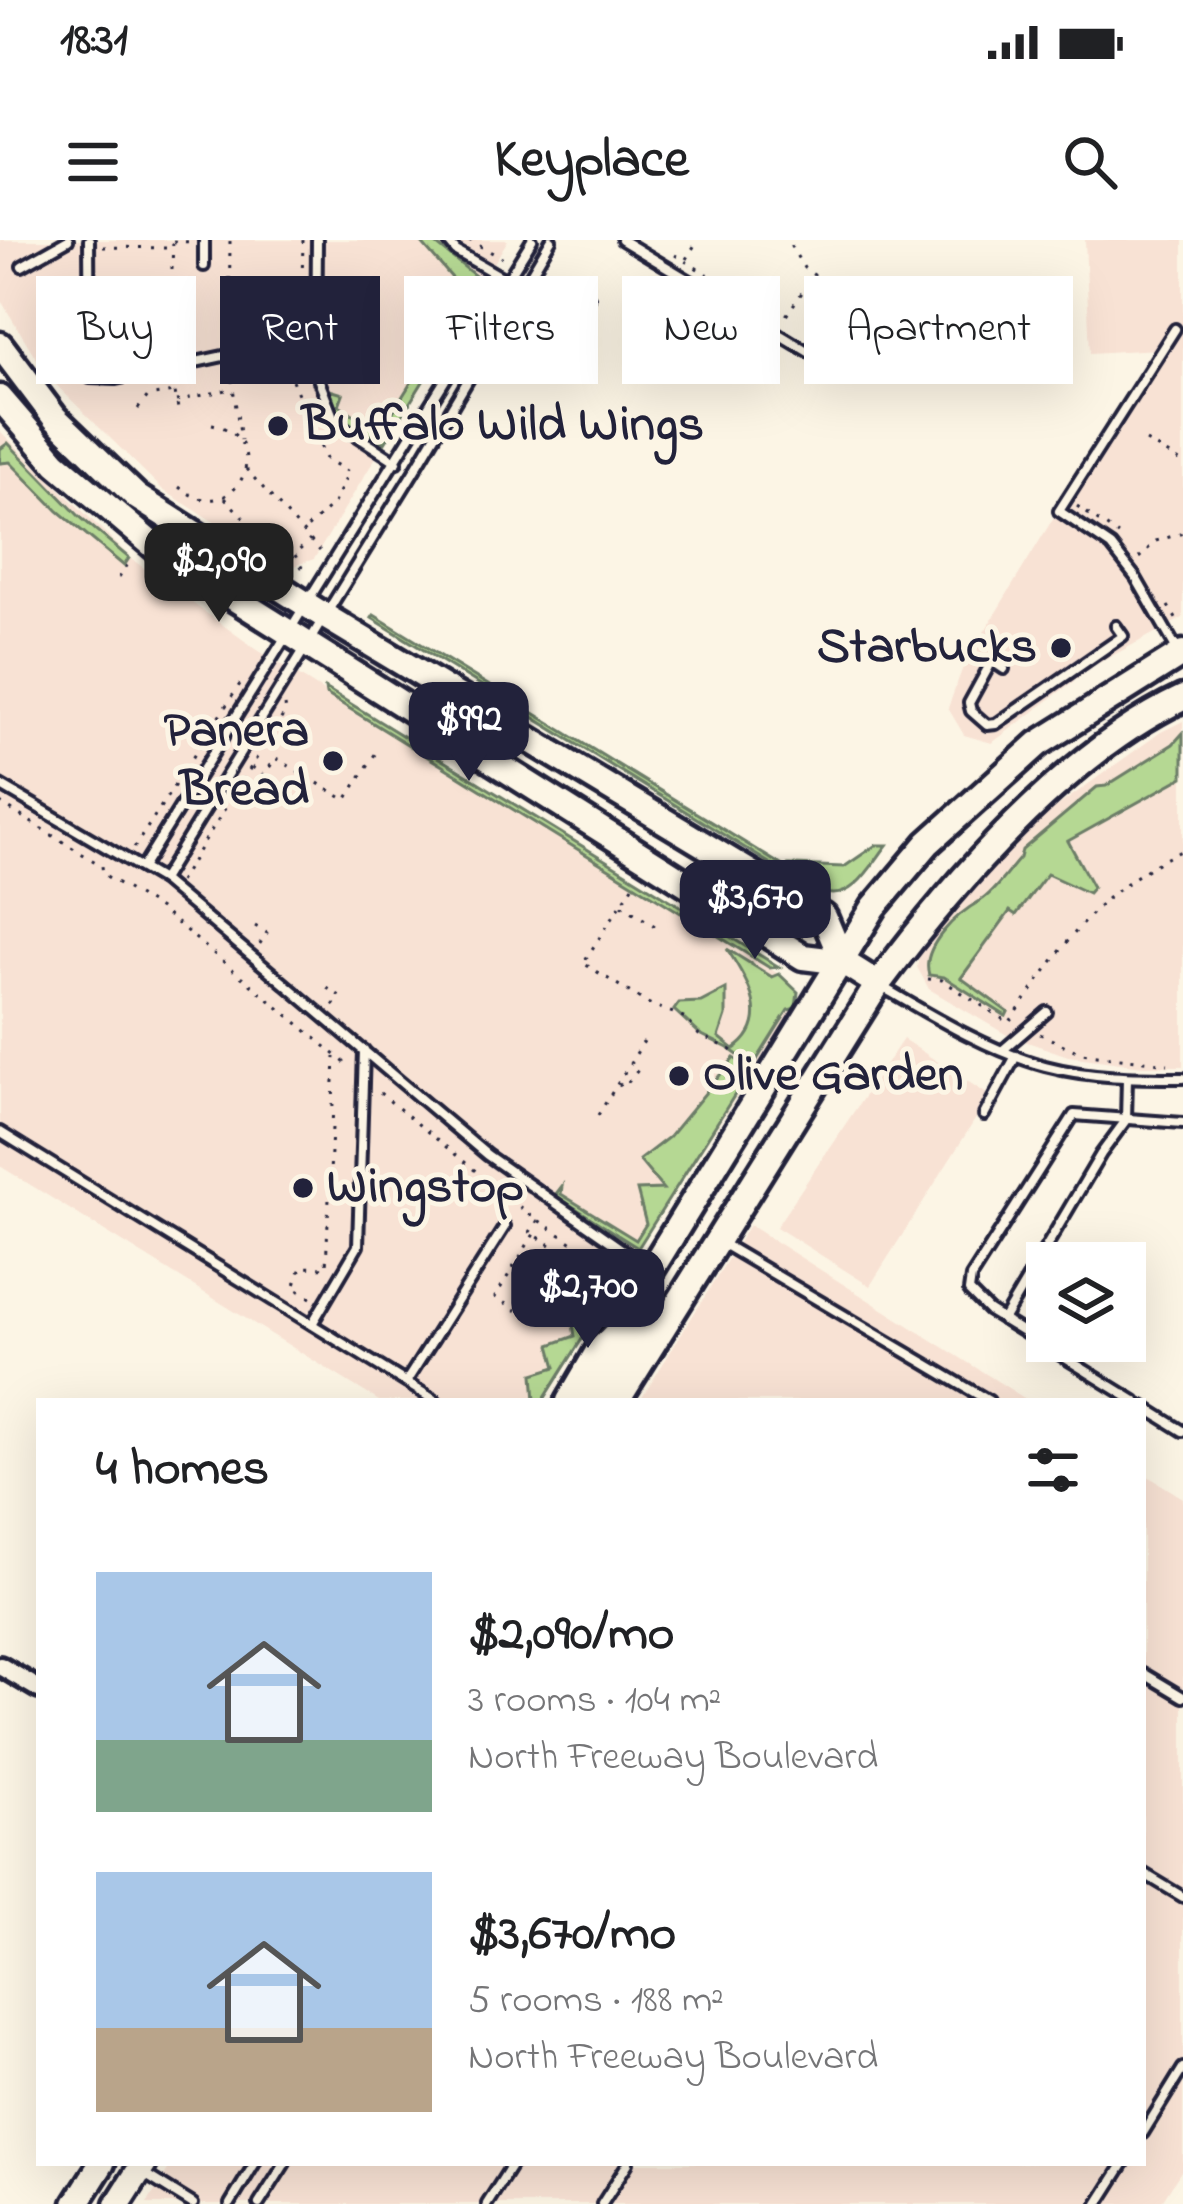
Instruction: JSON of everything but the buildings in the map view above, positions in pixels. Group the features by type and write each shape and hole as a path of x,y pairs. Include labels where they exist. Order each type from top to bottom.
{"street":[{"path":"0,345 55,418 136,497 820,914 844,962"},
{"path":"6,407 31,414 112,492 136,497"},
{"path":"6,407 56,463 160,552 803,957 844,962 878,985"},
{"path":"570,1398 597,1354 636,1313 651,1270 874,907 928,843 1038,744 1181,654"},
{"path":"618,1398 878,985 962,877 1041,799 1103,750 1183,698"},
{"path":"595,1398 638,1328 636,1313"},
{"path":"0,1666 36,1687"},
{"path":"76,2204 100,2166"},
{"path":"118,2204 137,2166"}],"lane":[{"path":"22,266 68,240"},
{"path":"89,240 89,276"},
{"path":"204,240 204,266"},
{"path":"317,240 317,276"},
{"path":"447,240 501,276"},
{"path":"510,276 532,240"},
{"path":"529,276 551,240"},
{"path":"622,240 804,349"},
{"path":"1175,329 1059,511 1111,546 1181,654"},
{"path":"320,384 335,422 397,462"},
{"path":"162,880 445,384"},
{"path":"142,868 413,473 465,384"},
{"path":"1004,669 992,661 969,703 971,711 988,725 1123,636 1116,626"},
{"path":"0,785 162,880 529,1188 651,1270"},
{"path":"878,985 932,1017 1047,1066 1127,1078 1183,1078"},
{"path":"1003,1050 1047,1012"},
{"path":"312,1324 358,1246 364,1050"},
{"path":"984,1114 1016,1056"},
{"path":"1003,1320 1126,1120 1127,1078"},
{"path":"1130,1398 1003,1320 969,1291 971,1277 1074,1115 1183,1123"},
{"path":"0,1132 431,1398"},
{"path":"406,1382 505,1226"},
{"path":"716,1240 984,1398"},
{"path":"1146,1408 1183,1431"},
{"path":"1146,1675 1183,1697"},
{"path":"1146,1875 1183,1897"},
{"path":"1146,2128 1183,2068"},
{"path":"137,2166 193,2204"},
{"path":"230,2204 253,2166"},
{"path":"259,2204 283,2166"},
{"path":"487,2204 511,2166"},
{"path":"602,2204 626,2166"},
{"path":"1098,2204 1122,2166"}],"path":[{"path":"101,240 101,247 173,248"},
{"path":"172,276 173,240"},
{"path":"230,240 230,276"},
{"path":"302,276 303,240"},
{"path":"469,240 502,258"},
{"path":"685,260 698,240"},
{"path":"675,255 783,320 814,275 804,268 787,240"},
{"path":"173,384 178,409"},
{"path":"179,487 200,500 224,497 235,490 246,469 232,384"},
{"path":"294,384 326,459 349,472 334,502 303,532"},
{"path":"176,401 232,388"},
{"path":"138,409 148,396 174,392"},
{"path":"206,423 232,430 241,440"},
{"path":"1146,441 1183,463"},
{"path":"246,469 322,553"},
{"path":"224,497 286,563 310,540"},
{"path":"1138,559 1156,541 1183,533"},
{"path":"295,555 305,573"},
{"path":"119,578 132,558"},
{"path":"116,881 238,682 246,680"},
{"path":"174,890 286,711 285,705"},
{"path":"251,766 264,775 276,758 346,800 377,751"},
{"path":"0,803 102,866 103,874 160,909 350,1067"},
{"path":"928,980 942,980 1009,1023 1103,898 1183,850"},
{"path":"632,886 583,963 647,1003 686,1018 699,1035 728,1048 753,1068"},
{"path":"621,904 658,928"},
{"path":"256,926 267,933 258,947"},
{"path":"327,988 340,996 331,1010"},
{"path":"1031,1027 1046,1040 1081,1053 1183,1065"},
{"path":"598,1115 644,1041"},
{"path":"313,1299 294,1288 301,1267 326,1268 335,1056"},
{"path":"618,1084 624,1087 638,1070"},
{"path":"380,1093 538,1220 624,1277"},
{"path":"538,1220 530,1232 567,1255"},
{"path":"527,1317 495,1297 534,1234"}],"shaded area":[{"path":"0,240 508,240 486,276 404,276 404,384 420,384 314,559 288,568 163,490 55,384 196,384 196,276 36,276 36,358 0,299"},
{"path":"1085,240 1183,240 1183,618 1095,665 992,743 964,735 948,708 963,667 1154,352 1175,348 1090,353"},
{"path":"0,431 133,560 256,649 780,975 794,1008 541,1398 374,1398 0,1166"},
{"path":"1183,721 1183,1066 1068,1056 1007,1035 929,989 917,967 920,953 966,896 1048,813"},
{"path":"903,1039 990,1096 870,1286 776,1227"},
{"path":"749,1225 1024,1398 642,1398"},
{"path":"1146,1475 1183,1498 1183,2168 1160,2204 147,2204 170,2166 1146,2166"}],"green space":[{"path":"419,240 431,240 475,276 450,276"},
{"path":"410,384 422,384 385,443 340,417 330,390 343,394 339,405 367,423 376,410 389,418"},
{"path":"8,443 79,516 129,558 124,566 58,511 10,462 0,463 0,449"},
{"path":"374,615 820,889 821,895 372,618"},
{"path":"325,688 779,967 770,968 326,694"},
{"path":"1183,733 1183,777 1068,841 1093,887 1088,893 1047,874 1016,915 1010,911 961,978 1008,1012 1006,1016 944,977 929,975 935,942 961,914 990,893 1022,850 1097,787 1173,744"},
{"path":"876,845 887,845 845,892 826,893 824,885 792,865 844,867"},
{"path":"727,949 772,977 779,974 798,992 796,1008 788,1010 753,1066 700,1034 674,1010 679,1003 701,1002 726,989 726,1016 719,1037 734,1049 746,1038 753,1026 753,1000"},
{"path":"734,1058 751,1069 638,1248 555,1195 562,1186 561,1194 636,1240 646,1224 637,1190 663,1189 639,1160 669,1137"},
{"path":"616,1272 621,1277 545,1398 535,1398 533,1374 556,1367 550,1345 575,1336 572,1319 590,1314 586,1297 604,1291"}],"place":[{"name":"Buffalo Wild Wings","path":"278,426"},
{"name":"Starbucks","path":"1061,648"},
{"name":"Panera Bread","path":"333,761"},
{"name":"Olive Garden","path":"679,1076"},
{"name":"Wingstop","path":"303,1188"}]}
